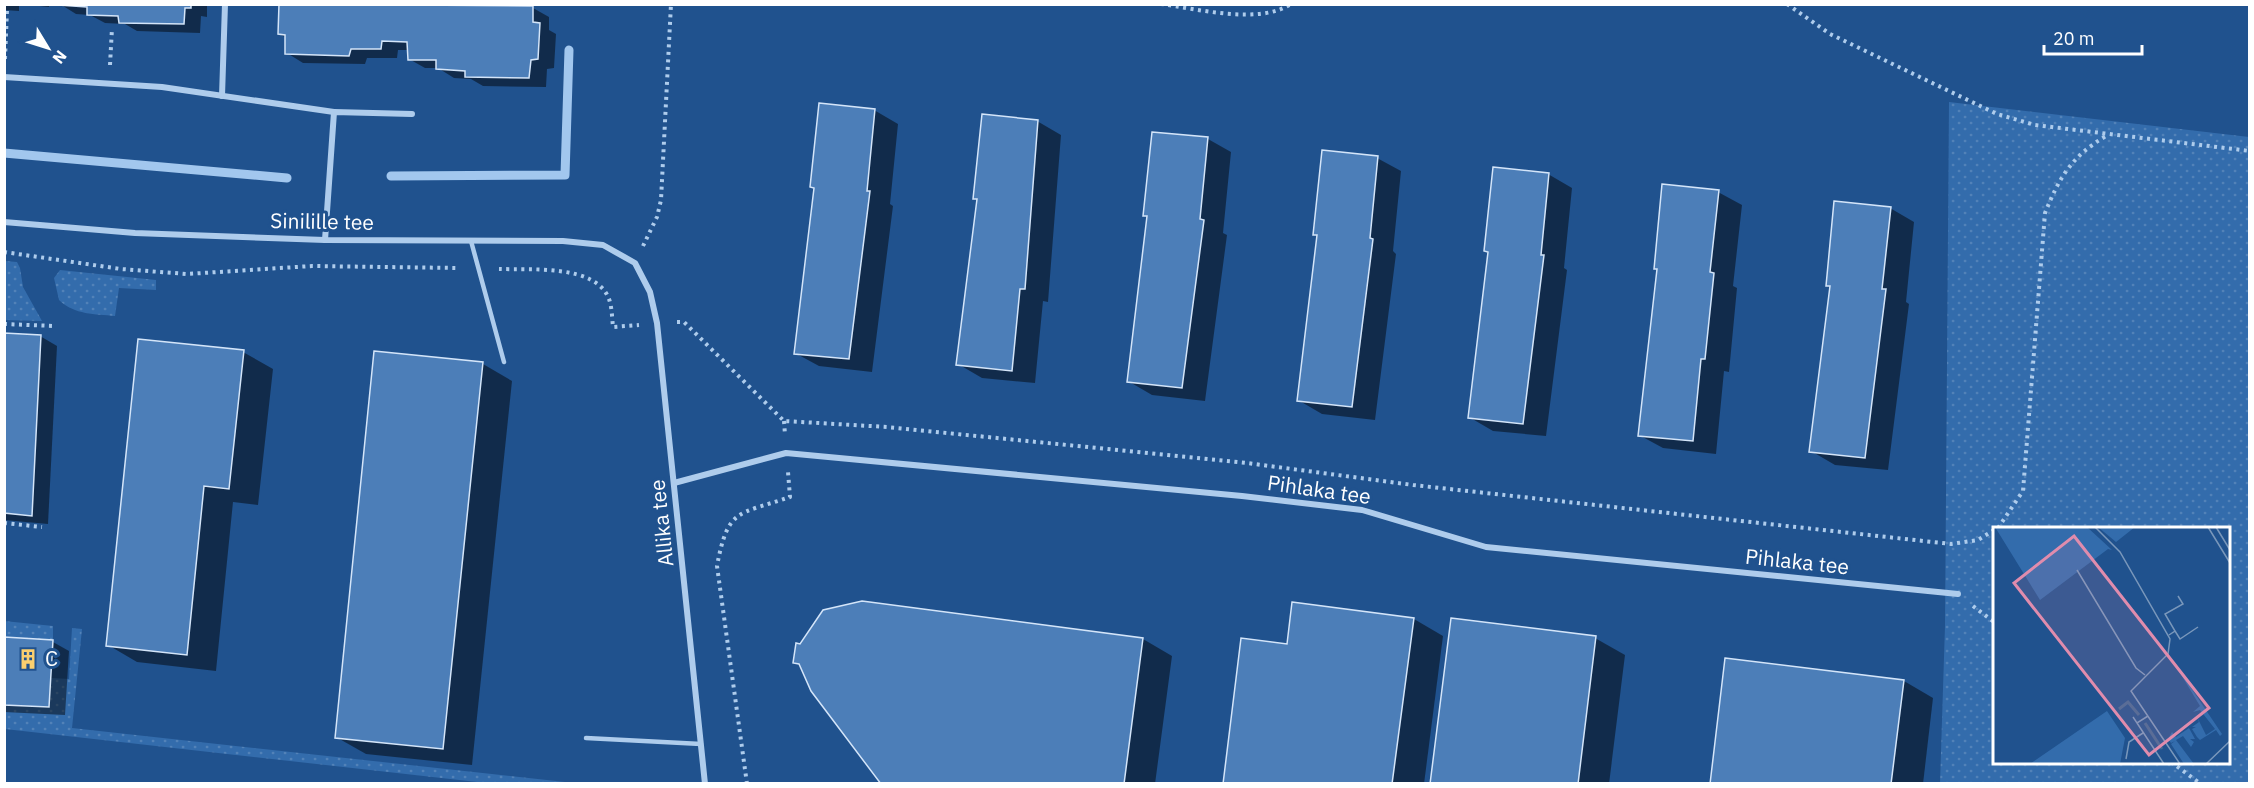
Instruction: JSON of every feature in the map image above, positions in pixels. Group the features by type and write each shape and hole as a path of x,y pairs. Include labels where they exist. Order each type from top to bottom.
{"street":[{"path":"222,96 225,4"},
{"path":"4,77 162,87 334,112 412,114"},
{"path":"325,240 334,112"},
{"name":"Sinilille tee","path":"4,222 135,232 325,240 563,241 603,246 635,263"},
{"name":"Allika tee","path":"635,263 650,292 657,323 705,783"},
{"name":"Pihlaka tee","path":"674,483 786,453 1351,509 1407,522 1485,548 1958,594"}],"lane":[{"path":"471,241 504,362"},
{"path":"585,738 701,744"}],"path":[{"path":"635,263 657,218 662,200 671,4"},
{"path":"1161,4 1249,15 1269,14 1291,4"},
{"path":"1787,4 1830,34 1997,114 2035,125 2107,136 2250,151"},
{"path":"4,59 8,10"},
{"path":"109,83 112,28"},
{"path":"1997,527 2023,491 2045,213 2060,178 2085,148 2107,136"},
{"path":"4,252 120,269 187,274 312,266 478,268 550,271 590,277 609,298 614,327 684,322 784,421 887,427 1247,463 1425,486 1952,544 1978,540 1993,531"},
{"path":"4,324 54,326"},
{"path":"747,783 717,566 723,534 733,519 741,512 790,497 784,421"},
{"path":"4,523 42,527"},
{"path":"1958,594 1993,620"},
{"path":"2175,764 2201,783"}],"shaded area":[{"path":"1949,102 2249,137 2249,783 1940,784 1945,626"},
{"path":"5,261 17,262 23,287 42,321 5,320"},
{"path":"60,270 156,280 156,290 119,288 115,316 86,313 72,309 59,300 54,278"},
{"path":"4,621 53,626 53,640 5,637"},
{"path":"72,628 82,629 72,728 574,783 486,783 5,729 5,705 49,707 51,678 69,679"}],"building":[{"path":"191,4 191,8 185,8 184,24 119,23 118,16 87,15 87,7 58,5"},
{"path":"279,4 533,6 533,22 540,23 538,59 531,60 529,78 465,77 465,71 436,69 436,60 408,60 407,42 382,41 381,49 351,49 349,56 285,54 285,35 278,34"},
{"path":"819,103 875,109 867,191 870,191 849,359 794,354 814,188 810,187"},
{"path":"982,114 1038,120 1025,289 1020,289 1012,371 956,365 977,199 973,199"},
{"path":"1152,132 1208,137 1200,219 1204,220 1182,388 1127,382 1147,216 1143,216"},
{"path":"1322,150 1378,156 1370,238 1373,239 1352,407 1297,401 1317,235 1313,235"},
{"path":"1493,167 1549,173 1541,255 1544,255 1523,424 1468,418 1488,252 1484,251"},
{"path":"1662,184 1719,190 1710,272 1714,273 1705,359 1701,359 1693,441 1638,436 1657,269 1654,269"},
{"path":"1834,201 1891,207 1882,289 1886,289 1865,458 1809,452 1830,286 1826,286"},
{"path":"4,333 41,335 32,516 4,513"},
{"path":"138,339 244,350 229,489 204,486 187,655 106,646"},
{"path":"374,351 483,362 443,749 335,738"},
{"path":"862,601 1143,638 1124,784 881,784 811,691 799,664 793,663 796,643 800,644 823,610"},
{"path":"1292,602 1414,618 1392,784 1223,784 1241,638 1287,644"},
{"path":"1451,618 1596,636 1578,784 1430,784"},
{"name":"C","path":"4,637 53,640 49,707 4,705"},
{"path":"1725,658 1904,680 1891,784 1710,784"}],"waterway":[{"path":"391,176 565,175 569,50"},
{"path":"4,153 287,178"}],"place":[{"name":"C","path":"28,659"}]}
